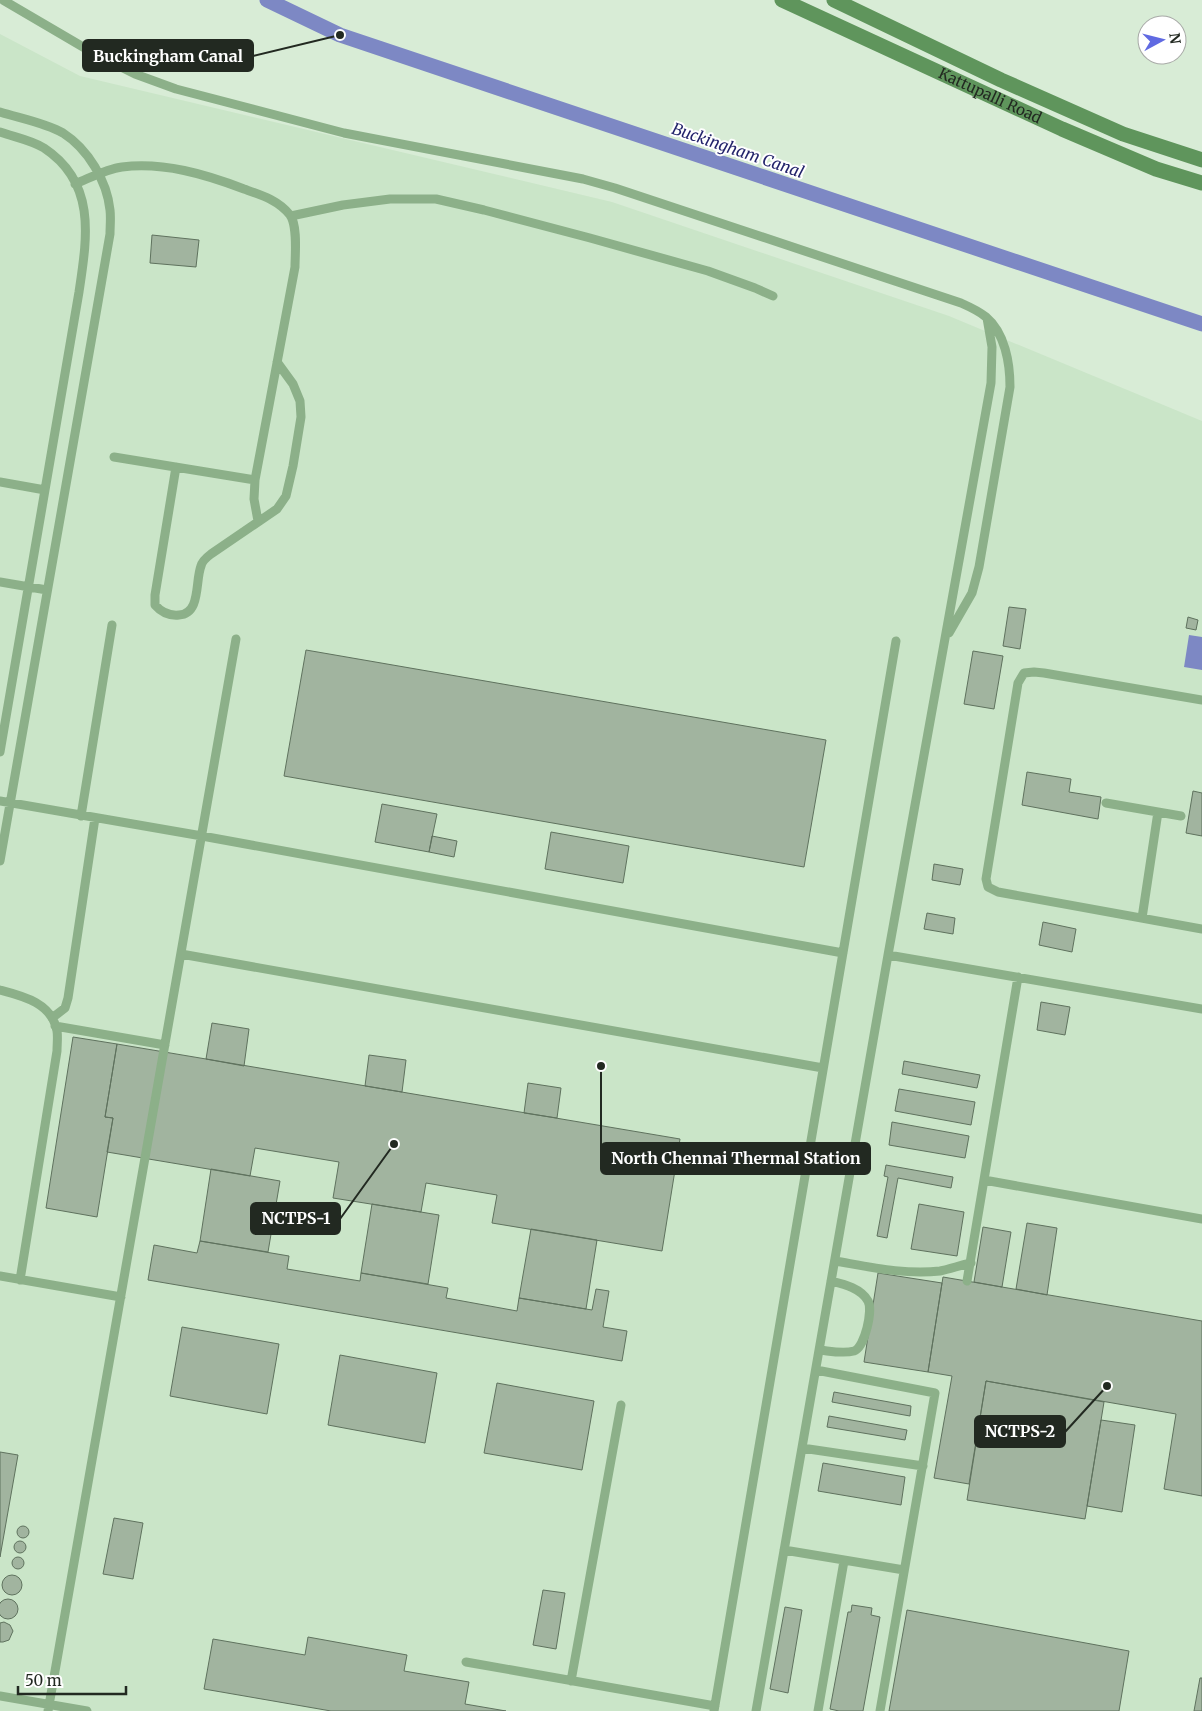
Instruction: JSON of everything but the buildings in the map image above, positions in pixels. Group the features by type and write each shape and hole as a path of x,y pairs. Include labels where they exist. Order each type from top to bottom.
{"main road":[{"name":"Kattupalli Road","path":"782,0 1062,128 1156,169 1202,184"},
{"name":"Kattupalli Road","path":"834,0 1001,80 1123,134 1202,160"}],"lane":[{"path":"3,0 95,54 136,74 176,89 344,133 575,178 615,188 961,303 987,318 998,333 1008,357 1010,387 979,567 972,592 946,637"},
{"path":"0,112 62,132 78,144 95,166 106,191 110,210 110,234 104,272 0,861"},
{"path":"0,132 27,140 43,148 71,175 84,202 86,223 86,246 80,292 0,752"},
{"path":"75,184 120,167 141,166 176,169 214,177 274,200 291,216 296,240 295,267 255,480 254,499 258,521"},
{"path":"291,216 343,205 390,199 436,199 708,271 772,296"},
{"path":"756,1711 888,955 991,383 992,347 987,318"},
{"path":"176,467 155,595 155,606 161,612 172,616 190,613 194,603 201,563 211,554 277,509 286,496 301,417 300,401 293,384 278,362"},
{"path":"114,457 255,480"},
{"path":"0,482 45,490"},
{"path":"0,582 47,590"},
{"path":"81,816 112,625"},
{"path":"48,1708 236,640"},
{"path":"466,1662 714,1708 896,641"},
{"path":"1202,700 1034,672 1024,673 1018,683 986,879 986,884 992,890 998,892 1202,928"},
{"path":"0,802 202,836 843,953"},
{"path":"1106,803 1181,816"},
{"path":"1142,918 1158,812"},
{"path":"53,1022 64,1008 68,998 95,818"},
{"path":"181,954 823,1068"},
{"path":"888,955 1202,1010"},
{"path":"967,1281 1018,977"},
{"path":"0,990 36,1002 50,1013 57,1030 57,1051 20,1280"},
{"path":"53,1022 165,1045"},
{"path":"984,1180 1202,1219"},
{"path":"835,1261 895,1271 916,1272 942,1270 971,1263"},
{"path":"0,1276 121,1297"},
{"path":"819,1350 839,1352 855,1350 860,1346 866,1331 870,1308 868,1300 860,1293 831,1280"},
{"path":"816,1370 935,1393 880,1711"},
{"path":"571,1680 621,1405"},
{"path":"802,1448 922,1466"},
{"path":"784,1550 904,1570"},
{"path":"818,1711 844,1561"},
{"path":"0,1696 48,1708 87,1711"}],"shaded area":[{"path":"0,34 80,76 612,202 949,316 1202,421 1202,1711 0,1711"}],"water":[{"path":"1189,635 1202,637 1202,670 1184,667"}],"waterway":[{"name":"Buckingham Canal","path":"267,0 340,35 1202,324"}],"place":[{"name":"Buckingham Canal","path":"340,35"},
{"name":"North Chennai Thermal Station","path":"601,1066"},
{"name":"NCTPS-1","path":"394,1144"},
{"name":"NCTPS-2","path":"1107,1386"}]}
